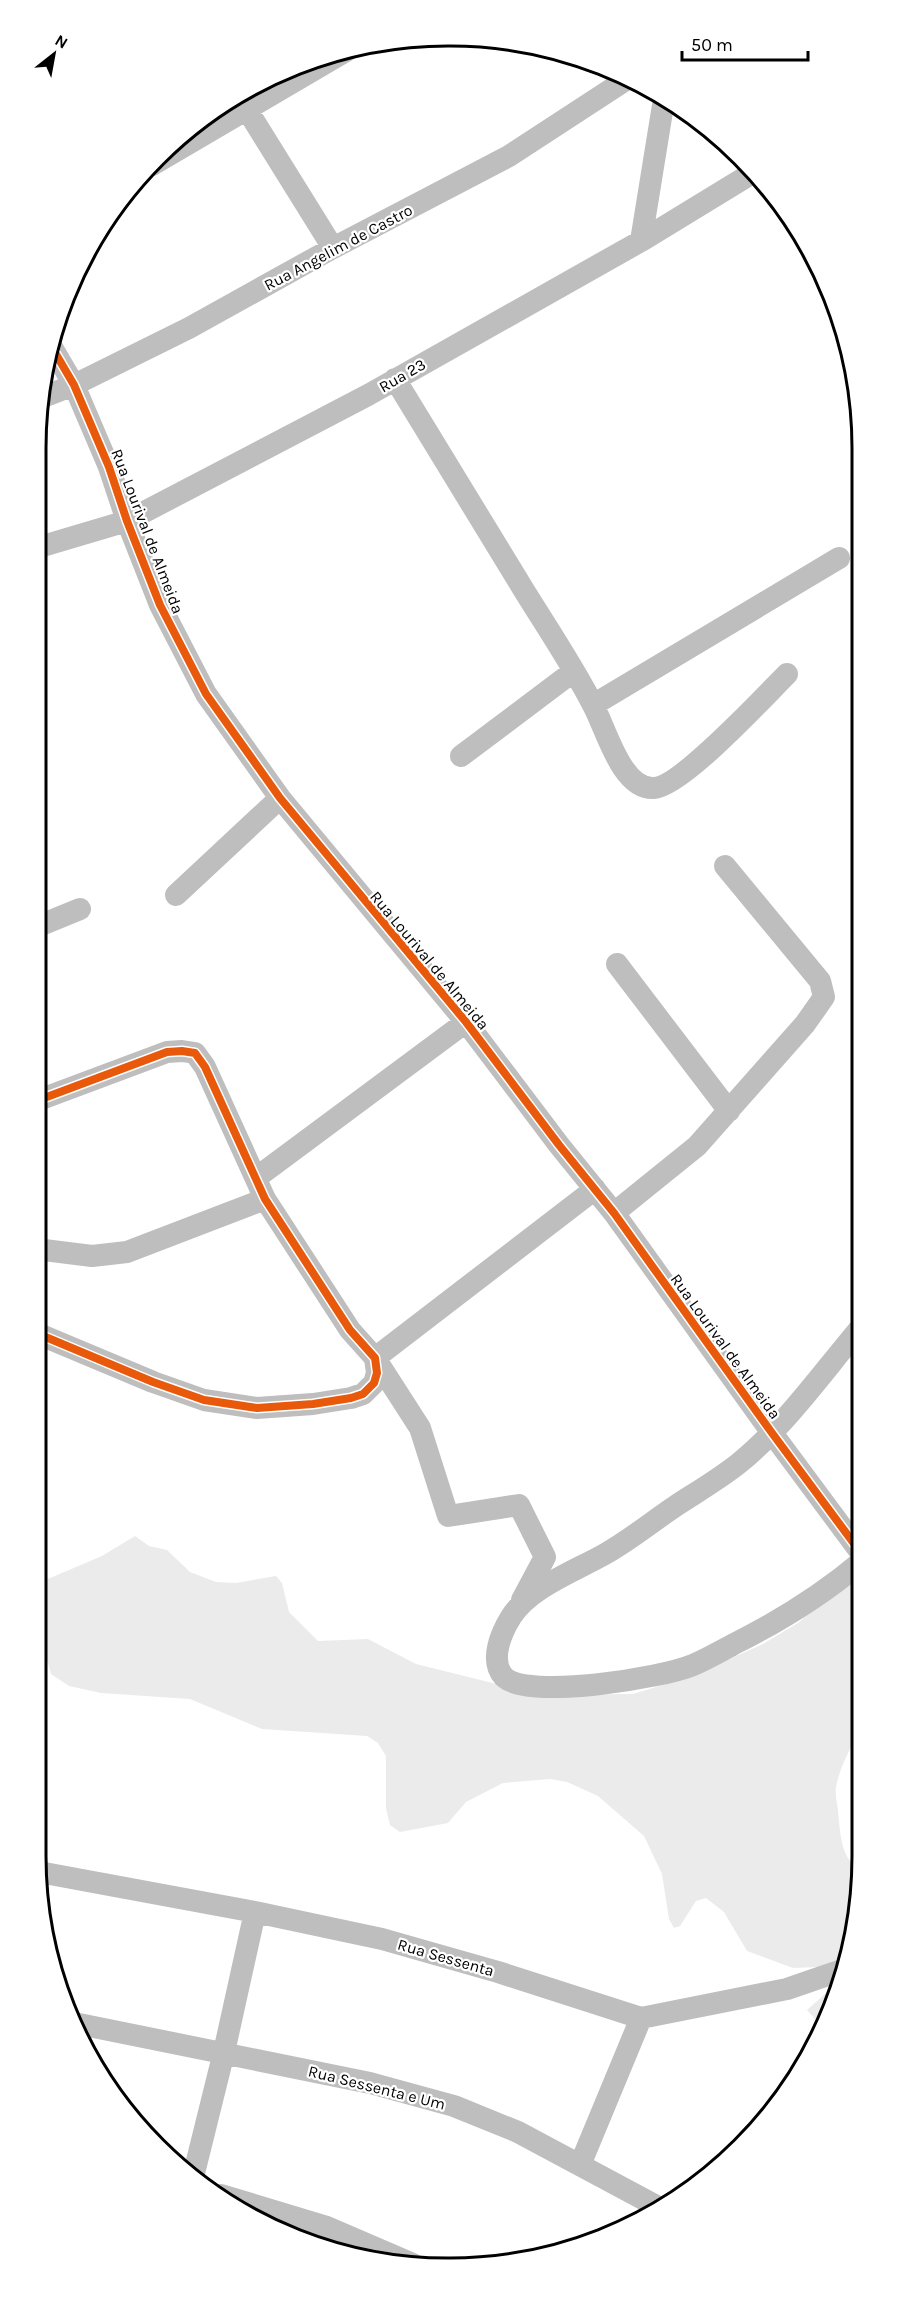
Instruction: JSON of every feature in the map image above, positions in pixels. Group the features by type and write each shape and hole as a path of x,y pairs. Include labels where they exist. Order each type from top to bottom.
{"street":[{"path":"186,144 310,72"},
{"name":"Rua Angelim de Castro","path":"50,394 74,385 189,328 333,248 509,156 619,84"},
{"path":"246,108 333,248"},
{"path":"641,241 663,108"},
{"name":"Rua 23","path":"46,546 127,521 395,378 641,241 746,177"},
{"name":"Rua Lourival de Almeida","path":"57,356 74,385 109,467 160,606 206,694 280,798 466,1022 614,1213 852,1540"},
{"path":"395,378 574,671 625,773 646,788 655,788 664,786 687,772 787,674"},
{"path":"593,705 839,558"},
{"path":"461,756 574,671"},
{"path":"176,895 280,798"},
{"path":"614,1213 697,1146 805,1024 824,997 820,981 725,866"},
{"path":"46,923 80,909"},
{"path":"617,964 729,1111"},
{"path":"256,1178 466,1022"},
{"path":"46,1097 167,1052 195,1053 205,1066 265,1199 350,1330 375,1358 420,1428 448,1516 519,1505 546,1557 520,1605"},
{"path":"375,1358 595,1190"},
{"path":"46,1250 92,1256 127,1252 265,1199"},
{"path":"46,1337 153,1382 204,1400 257,1408 313,1404 363,1394 374,1383 377,1373 375,1358"},
{"path":"852,1338 772,1433 737,1464 607,1553 523,1600 511,1617 501,1638 497,1652 498,1668 505,1678 514,1683 543,1686 604,1684 656,1676 692,1665 809,1603 852,1569"},
{"name":"Rua Sessenta","path":"47,1873 255,1912 382,1939 498,1972 641,2018 787,1989 834,1973"},
{"path":"195,2167 255,1912"},
{"path":"580,2165 641,2018"},
{"name":"Rua Sessenta e Um","path":"84,2025 370,2083 454,2106 518,2132 651,2203"},
{"path":"245,2202 327,2227 386,2253"}],"shaded area":[{"path":"135,1536 149,1546 167,1550 190,1572 216,1582 236,1583 276,1576 282,1583 289,1612 318,1641 368,1639 416,1664 541,1695 633,1694 689,1677 761,1645 798,1623 852,1580 852,1744 843,1764 836,1790 842,1843 852,1863 848,1908 838,1959 818,1967 793,1968 747,1951 724,1912 706,1898 696,1901 680,1926 674,1928 669,1919 662,1874 644,1836 598,1796 567,1782 550,1779 503,1783 466,1802 448,1823 400,1832 390,1825 386,1808 386,1756 378,1743 367,1736 262,1729 190,1699 101,1693 69,1686 51,1674 46,1656 46,1580 102,1556"},
{"path":"827,1992 816,2020 807,2010"}],"cycle path":[{"path":"57,356 74,385 109,467 127,521 160,605 206,694 280,798 466,1022 559,1145 614,1213 852,1541"},
{"path":"46,1097 167,1052 195,1053 205,1067 265,1199 350,1330 375,1358 377,1373 374,1383 363,1394 351,1398 313,1404 257,1408 204,1400 153,1382 46,1337"}]}
